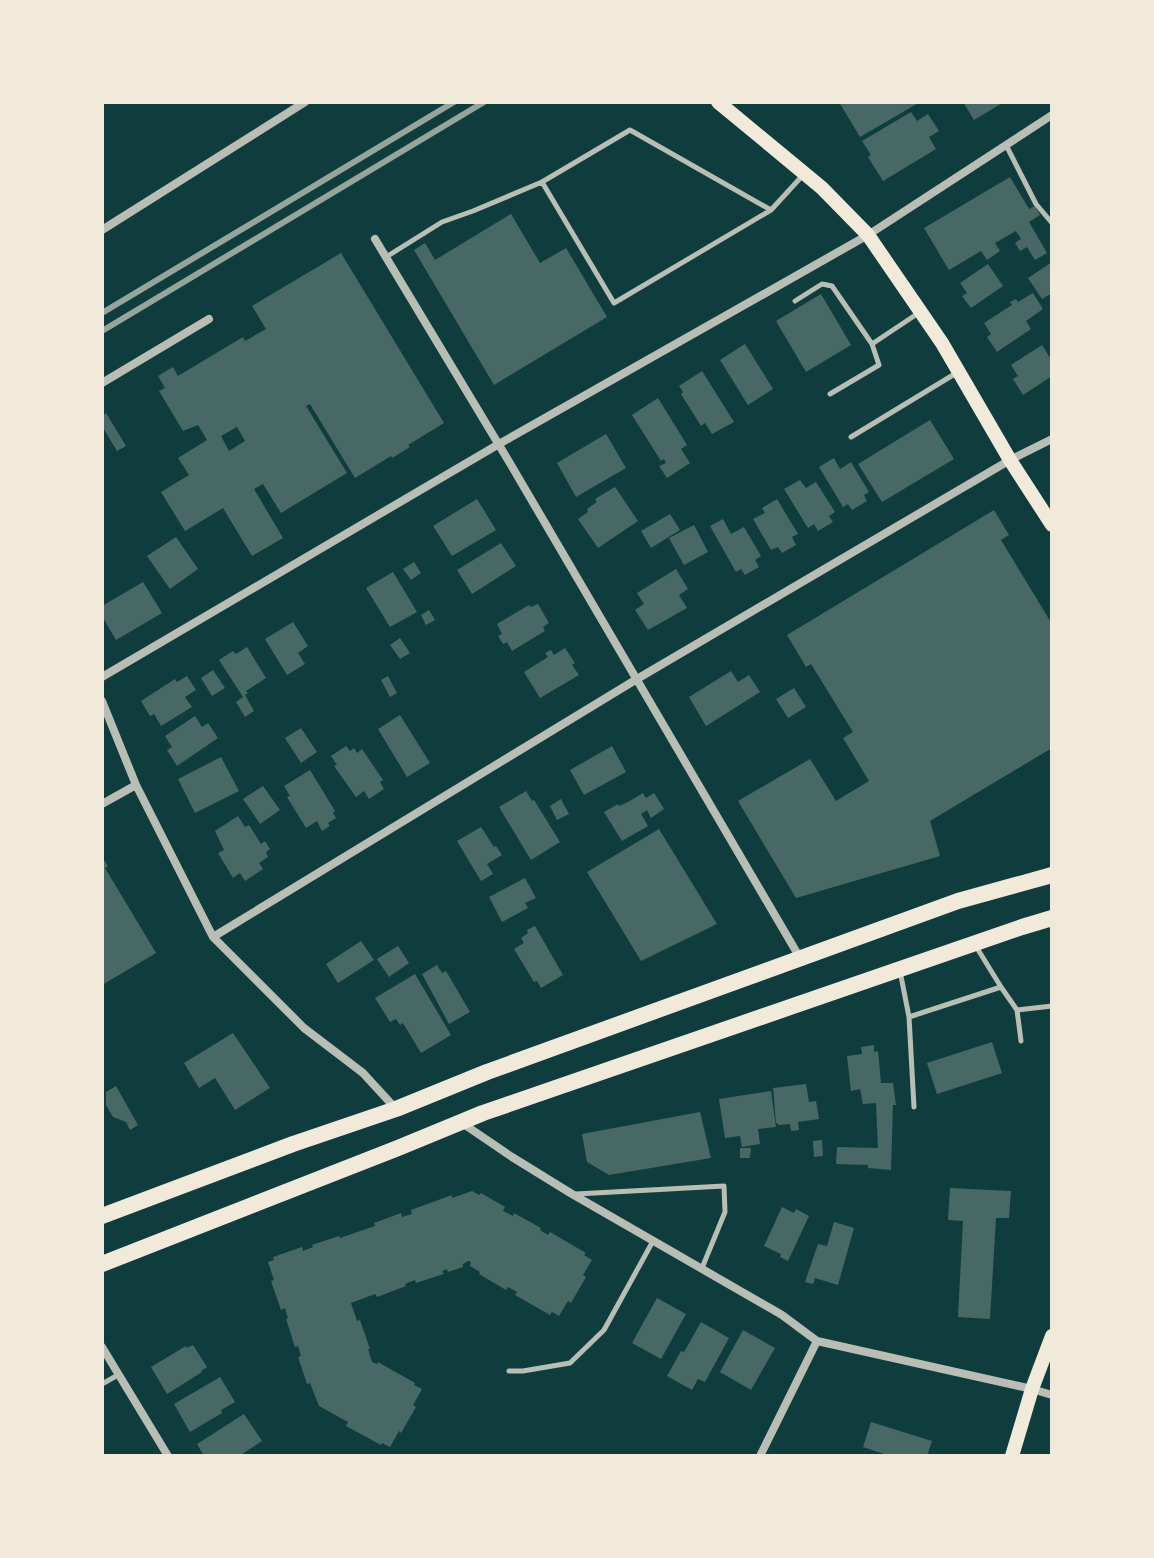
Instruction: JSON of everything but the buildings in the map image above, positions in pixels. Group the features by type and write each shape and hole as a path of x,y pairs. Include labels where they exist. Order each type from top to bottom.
{"main road":[{"path":"718,102 822,188 868,235 942,343 1052,525"},
{"path":"102,1216 958,901 1052,875"},
{"path":"102,1264 483,1113 1052,918"},
{"path":"1012,1456 1052,1336"}],"street":[{"path":"102,230 305,102"},
{"path":"102,677 499,444 868,235 1052,115"},
{"path":"375,239 499,444 800,958"},
{"path":"102,383 209,319"},
{"path":"213,937 637,679 1010,460 1052,439"},
{"path":"102,701 136,785 213,937 304,1028 363,1073 396,1109"},
{"path":"102,804 136,785"},
{"path":"462,1123 572,1194 782,1315 817,1341 1052,1395"},
{"path":"760,1456 817,1341"},
{"path":"102,1347 168,1456"}],"lane":[{"path":"386,257 442,222 542,182 630,130 771,210"},
{"path":"1006,145 1036,204 1052,223"},
{"path":"542,182 614,303 771,210 804,173"},
{"path":"795,301 822,284 832,286 872,344 879,365 830,394"},
{"path":"872,344 921,311"},
{"path":"851,437 958,371"},
{"path":"974,944 1017,1010 1021,1041"},
{"path":"899,970 909,1017 914,1107"},
{"path":"909,1017 1001,987"},
{"path":"1017,1010 1052,1006"},
{"path":"572,1194 724,1186 725,1212 701,1268"},
{"path":"509,1371 570,1363 604,1330 653,1241"},
{"path":"102,1384 118,1375"}],"railway":[{"path":"102,313 454,102"},
{"path":"102,331 484,102"}]}
